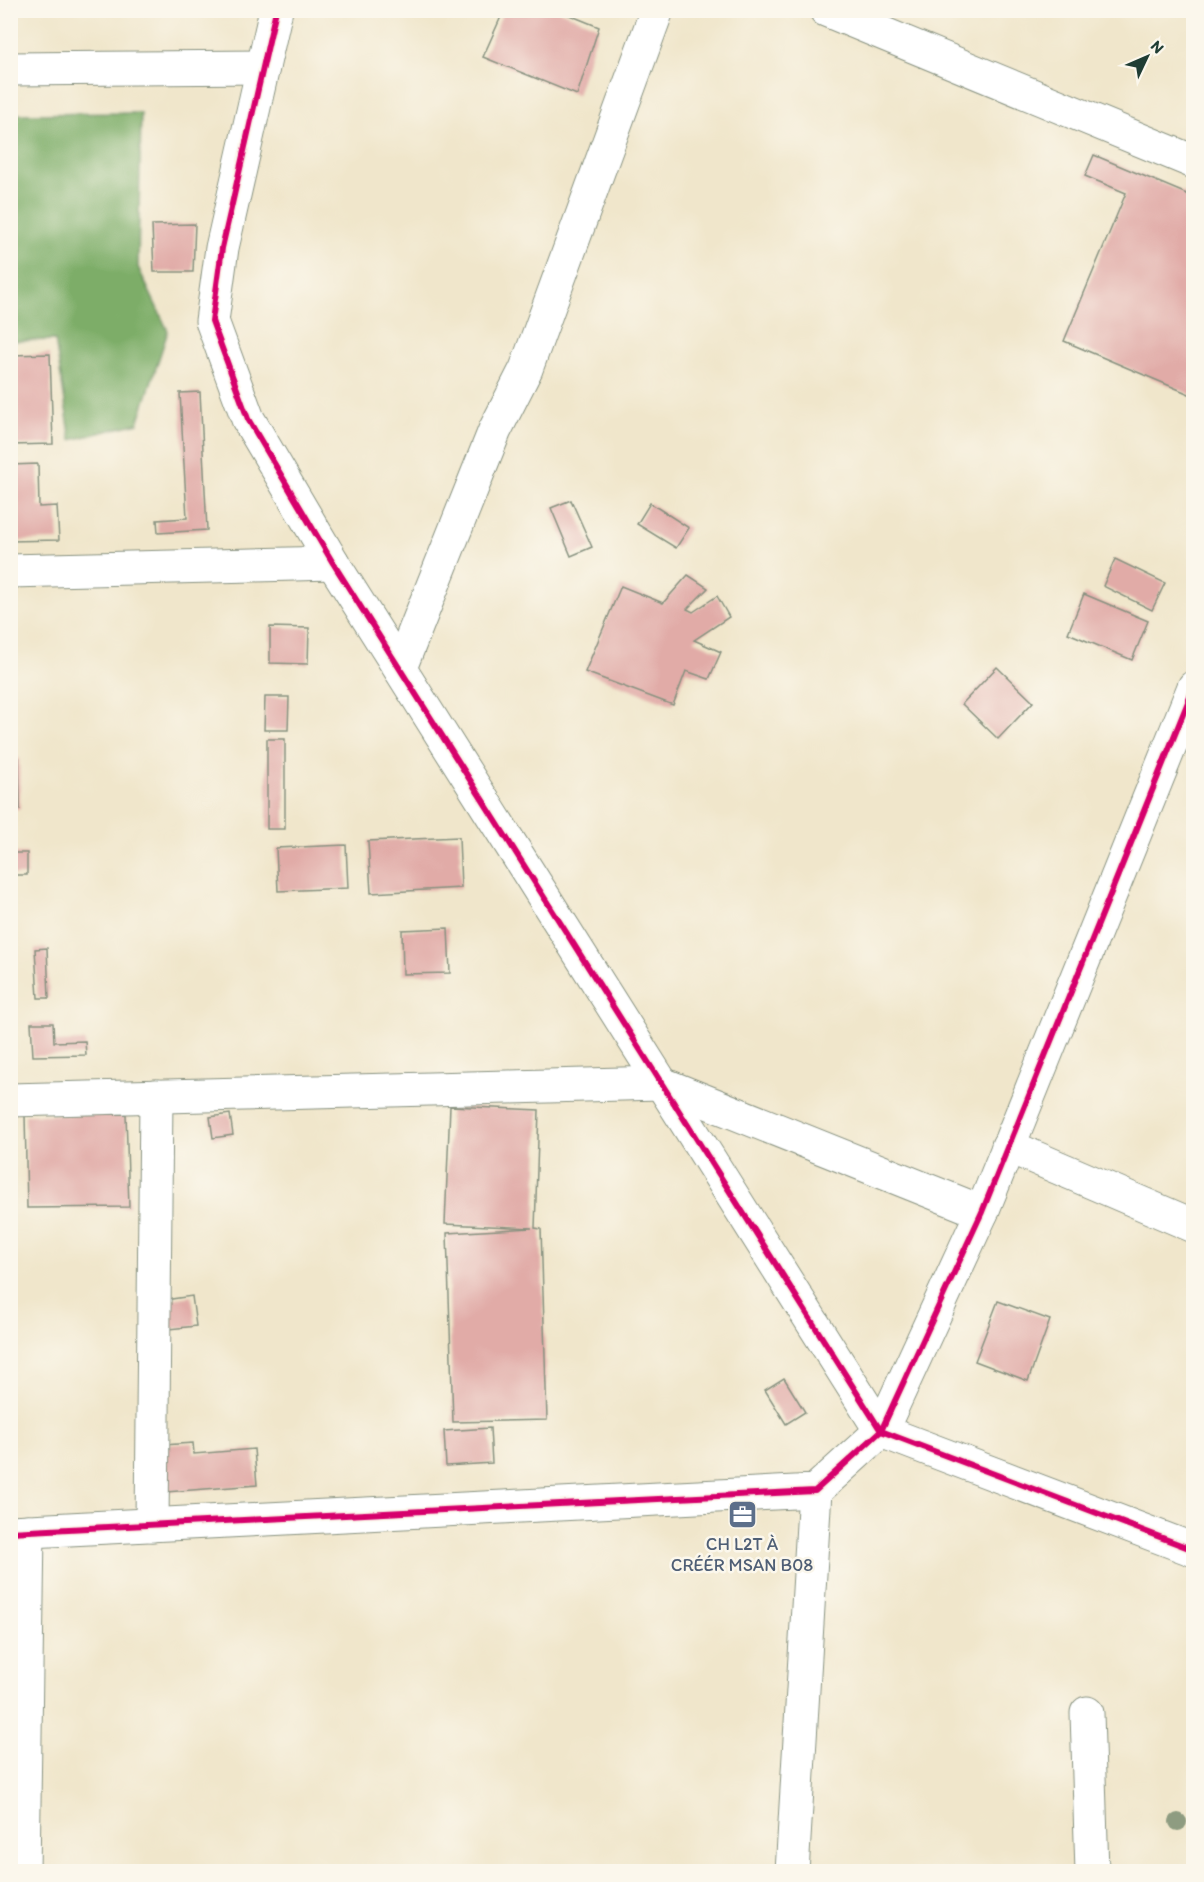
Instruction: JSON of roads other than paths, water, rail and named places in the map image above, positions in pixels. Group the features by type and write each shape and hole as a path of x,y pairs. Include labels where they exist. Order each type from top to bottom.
{"street":[{"path":"276,10 222,248 212,321 248,419 333,563 881,1431 1194,1550"},
{"path":"400,668 495,430 526,369 657,10"},
{"path":"828,11 1194,162"},
{"path":"10,69 263,67"},
{"path":"10,571 333,563"},
{"path":"23,1872 19,1531 815,1491 881,1431 981,1212 1194,687"},
{"path":"10,1100 660,1083 981,1212"},
{"path":"152,1525 156,1096"},
{"path":"1008,1146 1194,1226"},
{"path":"792,1872 815,1491"},
{"path":"1087,1713 1092,1872"}],"place":[{"name":"CH L2T À CRÉÉR MSAN B08","path":"742,1515"}]}
